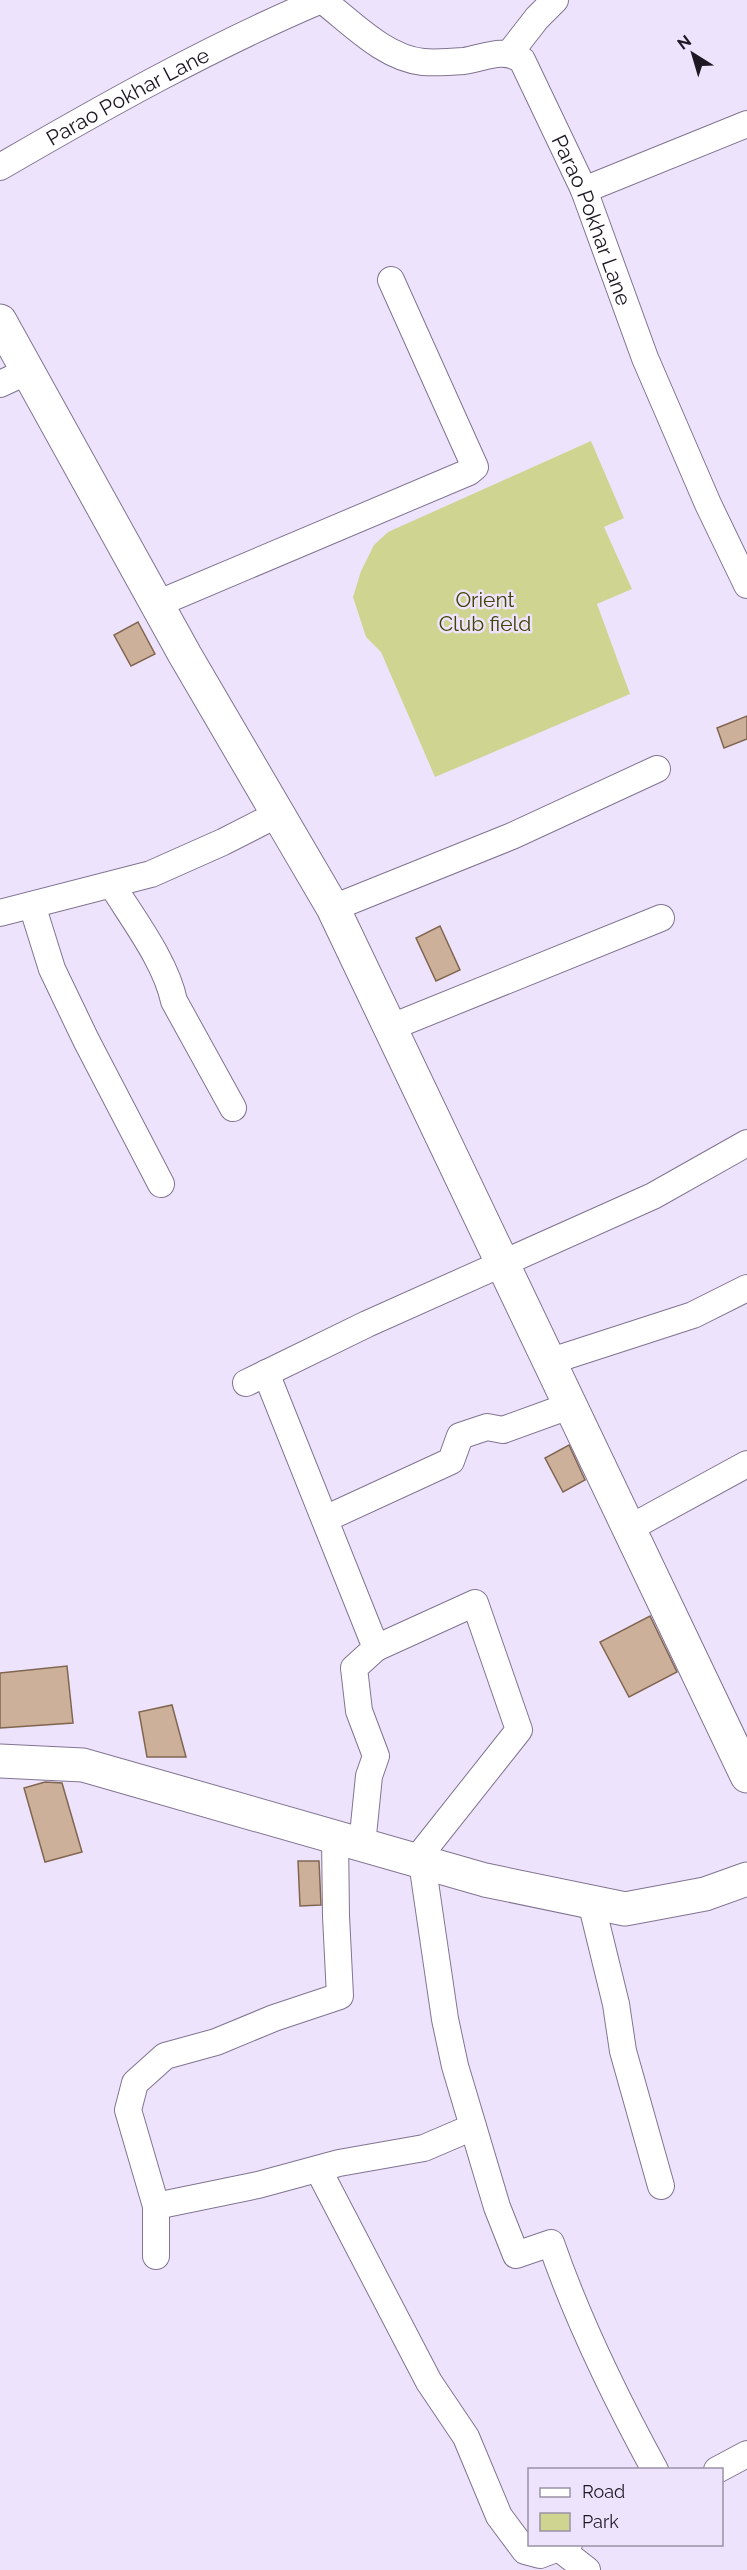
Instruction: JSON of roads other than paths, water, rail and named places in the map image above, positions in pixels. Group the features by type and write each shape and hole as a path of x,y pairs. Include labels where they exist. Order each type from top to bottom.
{"main road":[{"path":"0,321 14,378 157,604 333,908 747,1776"},
{"path":"0,1761 82,1765 485,1880 625,1909 705,1894 747,1880"}],"street":[{"name":"Parao Pokhar Lane","path":"0,167 244,33 322,0 379,44 403,57 423,62 464,61 495,54 509,54 522,60 584,190 654,378 708,504 747,585"},
{"path":"509,54 537,18 555,0"},
{"path":"584,190 747,124"},
{"path":"157,604 469,472 475,467 392,280"},
{"path":"333,908 512,836 657,769"},
{"path":"0,913 151,874 223,842 278,814"},
{"path":"112,885 160,966 171,988 174,1001 233,1108"},
{"path":"32,905 52,969 161,1184"},
{"path":"390,1028 661,918"},
{"path":"376,1648 325,1520 256,1378 367,1324 653,1196 747,1143"},
{"path":"548,1362 693,1315 747,1288"},
{"path":"325,1520 451,1461 460,1436 487,1427 503,1430 569,1406"},
{"path":"628,1529 747,1464"},
{"path":"156,2256 156,2206 128,2110 135,2083 165,2056 216,2042 274,2018 340,1996 336,1916 348,1841 376,1756 359,1711 354,1668 376,1648 475,1603 519,1730 419,1861 445,2019 455,2066 496,2206 516,2255 551,2243 568,2292 619,2402 654,2468"},
{"path":"591,1902 616,2004 623,2051 660,2186"},
{"path":"156,2206 423,2148 473,2127"},
{"path":"318,2169 429,2382 466,2438 499,2516 525,2551 549,2555 587,2570"},
{"path":"719,2468 747,2454"}],"park label":[{"name":"Orient Club field","path":"485,611"}]}
